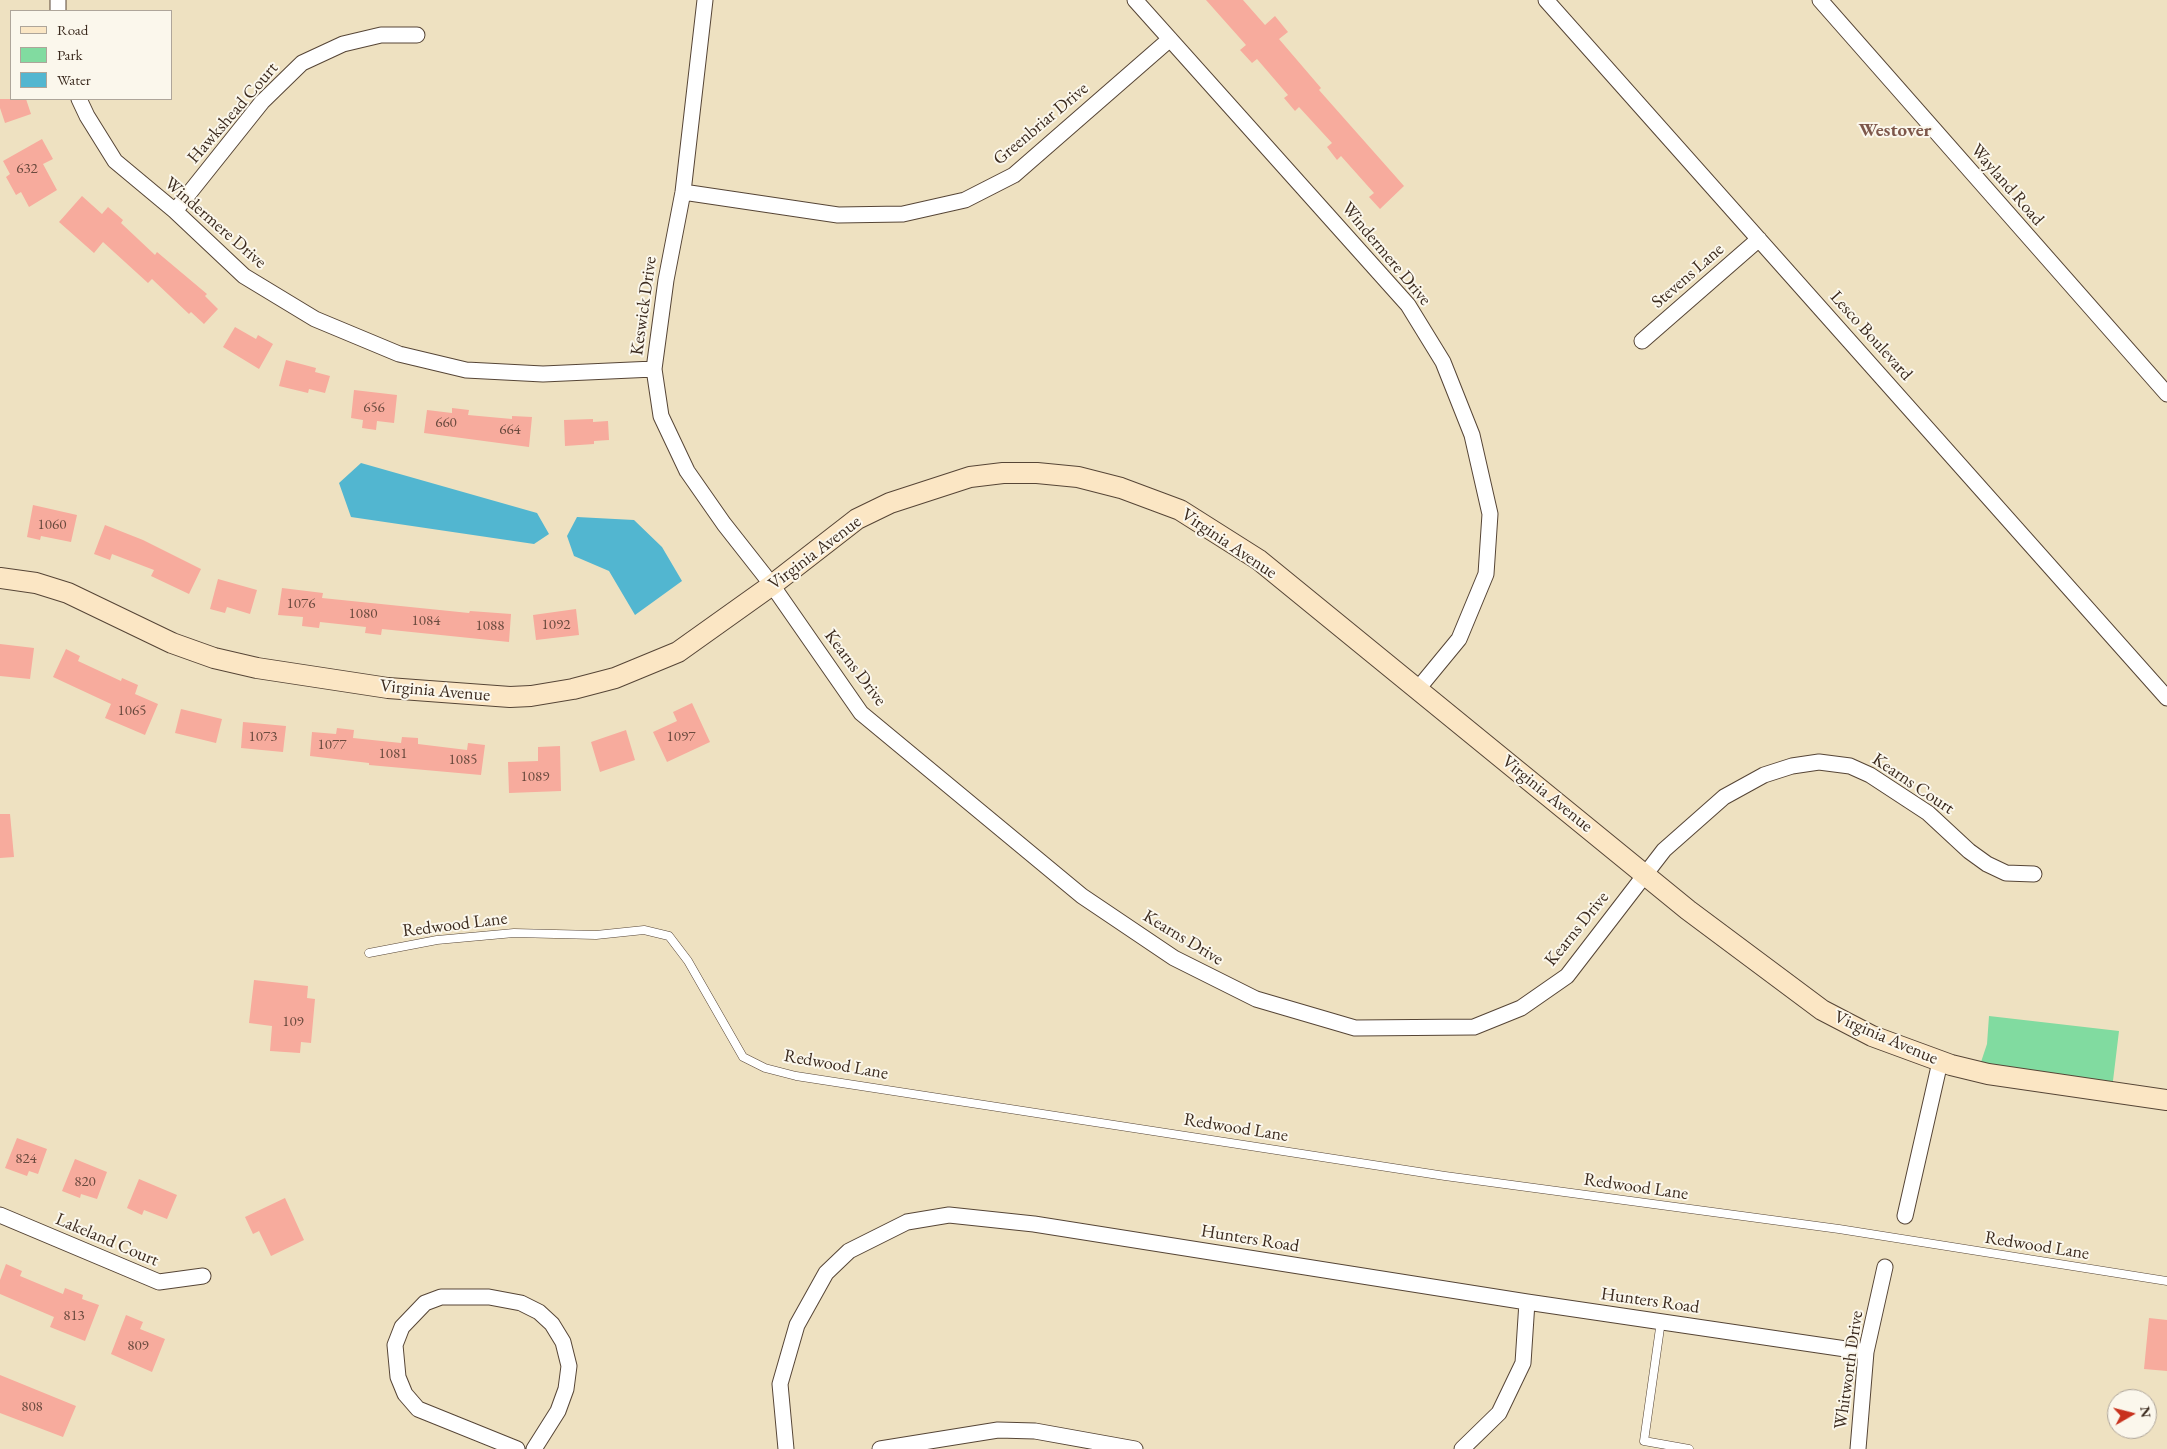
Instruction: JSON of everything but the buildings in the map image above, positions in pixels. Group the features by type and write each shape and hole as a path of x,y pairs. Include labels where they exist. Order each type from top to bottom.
{"street":[{"name":"Keswick Drive","path":"704,0 683,192 666,280 654,369 661,416 687,471 724,524 772,585"},
{"name":"Windermere Drive","path":"1136,0 1408,305 1443,362 1472,435 1490,514 1486,574 1459,639 1417,690"},
{"name":"Lesco Boulevard","path":"1546,0 2167,698"},
{"name":"Wayland Road","path":"1820,0 2167,394"},
{"name":"Hawkshead Court","path":"175,211 262,102 302,63 352,42 381,36 417,36"},
{"name":"Greenbriar Drive","path":"683,192 838,215 903,214 965,200 1014,175 1170,39"},
{"name":"Windermere Drive","path":"79,100 87,116 115,161 175,211 244,276 315,319 399,354 466,370 543,374 654,369"},
{"name":"Stevens Lane","path":"1642,341 1759,239"},
{"name":"Virginia Avenue","path":"0,578 36,583 68,593 172,643 214,658 249,666 388,688 510,697 573,689 615,678 678,652 772,585 857,519 890,503 970,478 1003,473 1037,472 1078,477 1122,488 1180,510 1207,525 1259,560 1754,962 1822,1010 1872,1036 1940,1062 1988,1074 2167,1100"},
{"name":"Kearns Drive","path":"772,585 861,713 1082,896 1174,958 1256,999 1354,1028 1474,1027 1521,1008 1567,976 1645,873"},
{"name":"Kearns Court","path":"1645,873 1664,850 1724,797 1764,775 1792,766 1819,762 1850,766 1870,775 1928,812 1969,851 1986,864 2006,874 2034,874"},
{"path":"1905,1216 1940,1062"},
{"name":"Hunters Road","path":"786,1449 780,1384 797,1325 826,1272 849,1251 907,1222 949,1214 1034,1224 1528,1302 1866,1352"},
{"name":"Lakeland Court","path":"0,1215 159,1282 203,1276"},
{"name":"Whitworth Drive","path":"1858,1449 1866,1352 1884,1267"},
{"path":"517,1449 418,1409 406,1394 398,1377 395,1345 402,1327 425,1303 441,1297 488,1297 521,1303 539,1312 552,1324 563,1342 569,1366 566,1389 558,1411 534,1449"},
{"path":"1462,1449 1499,1414 1523,1363 1528,1302"},
{"path":"880,1449 998,1430 1035,1431 1091,1446 1134,1449"}],"lane":[{"name":"Redwood Lane","path":"369,953 437,940 514,933 596,935 644,930 669,936 688,961 743,1057 765,1068 796,1076 1445,1176 1856,1232 2167,1281"},
{"path":"1661,1321 1644,1441 1689,1449"}],"green space":[{"path":"1989,1016 2119,1031 2112,1089 1979,1068 1987,1044"}],"water":[{"path":"361,463 537,513 549,534 534,544 351,517 339,483"},
{"path":"577,517 634,520 662,547 682,581 635,615 609,571 574,556 567,536"}],"district":[{"name":"Westover","path":"1895,131"}]}
